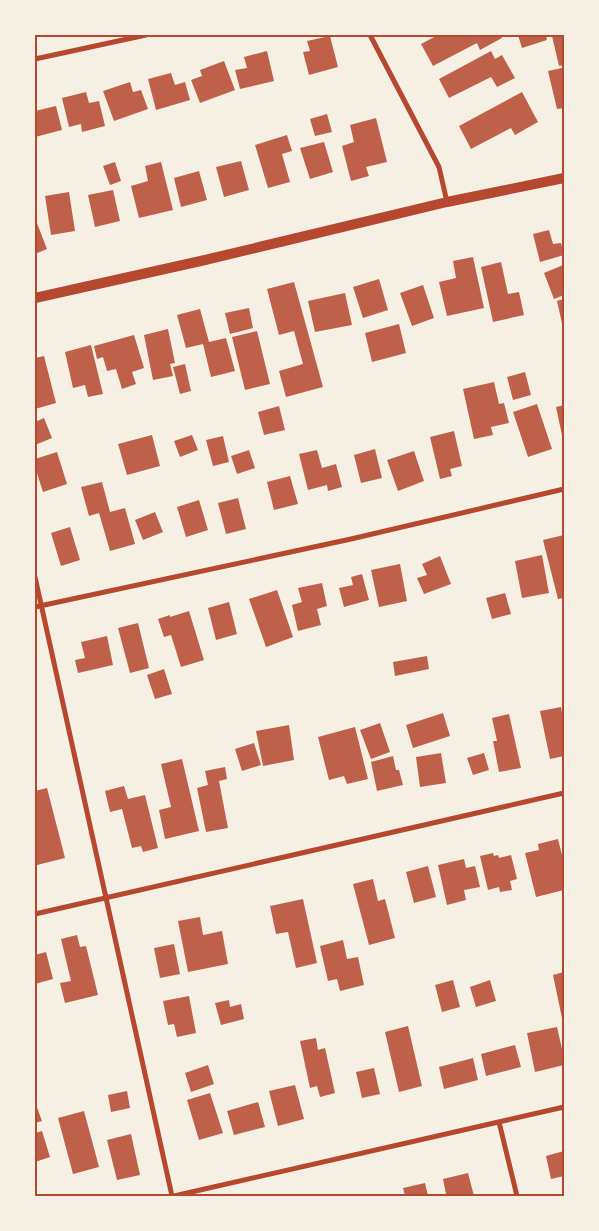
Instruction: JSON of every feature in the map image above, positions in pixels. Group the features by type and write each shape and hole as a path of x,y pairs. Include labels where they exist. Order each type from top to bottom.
{"main road":[{"path":"35,298 447,202 564,178"}],"street":[{"path":"35,59 146,35"},
{"path":"370,35 438,167 447,202"},
{"path":"35,607 351,539 564,489"},
{"path":"35,577 173,1196 564,1107"},
{"path":"35,914 564,793"},
{"path":"499,1122 517,1196"}],"building":[{"path":"438,35 501,35 502,38 480,50 477,43 433,66 421,44"},
{"path":"518,35 546,35 547,40 522,48"},
{"path":"564,35 564,65 559,66 552,36"},
{"path":"330,36 338,67 309,75 303,52 310,51 307,41"},
{"path":"267,51 274,81 240,89 235,70 247,68 244,57"},
{"path":"491,51 495,59 502,55 515,78 497,87 491,77 449,98 439,79"},
{"path":"224,61 235,90 200,103 191,80 202,76 200,70"},
{"path":"562,68 564,76 564,108 557,109 548,71"},
{"path":"171,73 175,85 185,82 190,100 156,110 148,79"},
{"path":"130,82 133,92 141,90 148,109 114,121 103,91"},
{"path":"86,92 89,103 99,101 105,126 82,132 81,124 69,127 62,98"},
{"path":"522,92 538,122 515,135 511,128 471,149 459,126"},
{"path":"56,106 62,130 35,137 35,111"},
{"path":"327,114 332,132 315,136 310,119"},
{"path":"376,118 387,162 366,167 369,176 351,181 342,146 354,142 350,125"},
{"path":"287,135 292,151 282,154 290,182 268,188 255,145"},
{"path":"324,142 333,172 310,179 300,148"},
{"path":"241,161 249,190 224,197 216,167"},
{"path":"115,162 121,181 110,185 103,166"},
{"path":"161,162 173,210 139,218 131,186 148,181 145,166"},
{"path":"199,171 207,200 181,207 174,178"},
{"path":"113,190 120,221 95,227 88,195"},
{"path":"69,192 75,231 51,235 45,196"},
{"path":"35,218 47,249 35,254"},
{"path":"549,230 553,244 561,243 564,255 540,262 533,234"},
{"path":"473,257 484,308 447,316 439,282 456,278 453,261"},
{"path":"501,262 508,294 519,292 524,315 493,322 481,267"},
{"path":"563,265 564,295 554,299 544,273"},
{"path":"379,279 388,310 363,318 353,287"},
{"path":"294,282 323,387 286,397 279,371 303,364 294,331 279,335 267,289"},
{"path":"423,285 434,318 412,326 400,293"},
{"path":"345,293 352,325 315,332 308,301"},
{"path":"564,299 564,328 563,328 557,301"},
{"path":"249,308 253,328 230,334 225,313"},
{"path":"200,309 209,342 226,338 235,371 211,377 203,344 186,348 177,315"},
{"path":"399,324 406,353 372,362 365,333"},
{"path":"168,329 175,363 170,364 173,376 153,380 144,335"},
{"path":"257,331 270,384 245,390 232,337"},
{"path":"134,335 144,368 132,372 136,384 122,389 116,369 107,371 103,357 97,359 94,346"},
{"path":"91,345 103,394 88,397 85,385 73,388 65,352"},
{"path":"44,356 56,403 35,409 35,358"},
{"path":"185,364 191,391 180,394 173,367"},
{"path":"525,372 531,395 513,400 507,377"},
{"path":"494,382 499,404 504,403 509,423 491,427 493,435 474,439 463,389"},
{"path":"537,404 552,449 528,457 513,412"},
{"path":"564,405 564,440 563,440 556,407"},
{"path":"279,406 285,430 264,435 258,412"},
{"path":"44,418 52,438 35,445 35,422"},
{"path":"454,431 462,466 450,469 452,476 440,479 430,437"},
{"path":"152,435 160,466 127,475 118,444"},
{"path":"192,435 198,450 180,457 174,441"},
{"path":"223,436 229,462 213,466 206,440"},
{"path":"375,449 382,478 361,483 354,455"},
{"path":"249,450 255,468 237,474 231,456"},
{"path":"317,450 322,468 336,464 342,487 328,491 327,485 308,490 299,454"},
{"path":"414,451 424,481 398,491 387,460"},
{"path":"57,452 67,484 43,492 35,467 35,459"},
{"path":"290,476 298,504 274,510 267,482"},
{"path":"102,482 110,512 125,508 135,544 110,551 99,513 89,516 81,487"},
{"path":"238,498 246,529 226,534 218,503"},
{"path":"199,500 208,530 186,537 177,507"},
{"path":"155,512 163,532 143,540 135,520"},
{"path":"70,527 80,560 61,566 51,533"},
{"path":"564,535 564,598 558,599 543,540"},
{"path":"542,555 549,593 522,598 515,561"},
{"path":"440,556 451,584 424,594 417,578 427,575 422,564"},
{"path":"400,564 407,601 379,607 371,570"},
{"path":"362,574 369,600 344,607 339,588 353,585 351,577"},
{"path":"322,583 327,606 317,609 321,625 298,631 292,605 302,602 298,588"},
{"path":"277,590 293,637 266,647 249,599"},
{"path":"505,593 511,614 492,619 486,598"},
{"path":"229,602 237,634 216,640 208,608"},
{"path":"189,611 204,660 181,667 171,635 164,637 158,619"},
{"path":"138,623 149,668 130,673 118,628"},
{"path":"107,636 113,665 78,673 75,660 85,658 81,642"},
{"path":"427,656 429,669 395,676 393,662"},
{"path":"164,669 172,694 155,699 147,675"},
{"path":"561,707 564,723 564,756 550,759 540,711"},
{"path":"443,713 450,736 413,748 406,725"},
{"path":"509,714 521,768 499,772 493,741 497,741 492,718"},
{"path":"380,723 390,752 371,759 360,730"},
{"path":"289,725 294,760 263,766 256,731"},
{"path":"355,727 368,779 347,784 344,776 329,780 318,737"},
{"path":"254,743 261,765 242,771 235,749"},
{"path":"441,753 446,783 420,787 416,757"},
{"path":"484,753 489,770 473,775 467,758"},
{"path":"393,756 396,770 399,770 403,785 377,791 371,762"},
{"path":"182,759 199,831 165,839 159,810 171,807 161,764"},
{"path":"225,767 227,779 219,781 228,828 206,832 197,788 208,785 205,771"},
{"path":"124,786 128,799 145,795 158,848 143,852 141,846 132,848 122,809 110,812 105,791"},
{"path":"47,788 65,858 37,865 35,856 35,791"},
{"path":"558,839 564,863 564,890 536,897 525,853 539,850 538,844"},
{"path":"493,853 494,856 498,855 499,858 511,855 517,879 510,881 512,890 500,892 499,887 488,890 480,856"},
{"path":"464,859 466,868 475,866 480,887 464,890 466,900 447,905 438,865"},
{"path":"428,866 436,897 414,903 406,872"},
{"path":"373,879 378,901 385,899 395,938 369,945 353,884"},
{"path":"303,899 317,963 296,968 288,932 276,934 270,906"},
{"path":"200,917 203,935 222,931 228,964 188,972 178,921"},
{"path":"77,935 80,947 86,946 98,995 65,1003 60,983 71,981 61,939"},
{"path":"343,940 347,959 358,957 364,985 340,991 337,979 328,981 320,946"},
{"path":"174,944 180,974 160,978 154,948"},
{"path":"46,952 53,979 35,984 35,955"},
{"path":"564,972 564,1023 563,1023 553,975"},
{"path":"453,980 460,1007 442,1012 435,985"},
{"path":"490,980 496,1001 476,1007 470,987"},
{"path":"189,996 196,1033 177,1037 174,1024 168,1025 163,1001"},
{"path":"229,1000 230,1007 241,1004 244,1019 221,1025 215,1003"},
{"path":"408,1026 422,1086 399,1092 385,1032"},
{"path":"557,1027 564,1065 535,1072 527,1033"},
{"path":"316,1038 318,1050 325,1048 335,1093 320,1097 317,1086 310,1088 300,1041"},
{"path":"515,1045 521,1067 486,1076 481,1054"},
{"path":"473,1058 478,1080 444,1089 439,1067"},
{"path":"208,1065 214,1084 191,1092 185,1073"},
{"path":"374,1068 380,1094 362,1098 356,1072"},
{"path":"295,1085 304,1119 278,1126 269,1091"},
{"path":"127,1091 130,1108 111,1112 108,1095"},
{"path":"210,1093 223,1133 199,1140 187,1100"},
{"path":"35,1102 42,1121 35,1123"},
{"path":"258,1102 265,1127 234,1135 227,1111"},
{"path":"84,1111 99,1167 73,1174 58,1118"},
{"path":"42,1131 50,1157 35,1162 35,1133"},
{"path":"131,1134 140,1175 117,1180 107,1140"},
{"path":"564,1151 564,1176 551,1179 546,1156"},
{"path":"468,1173 474,1196 440,1196 446,1194 443,1179"},
{"path":"425,1183 428,1196 405,1196 403,1188"}]}
